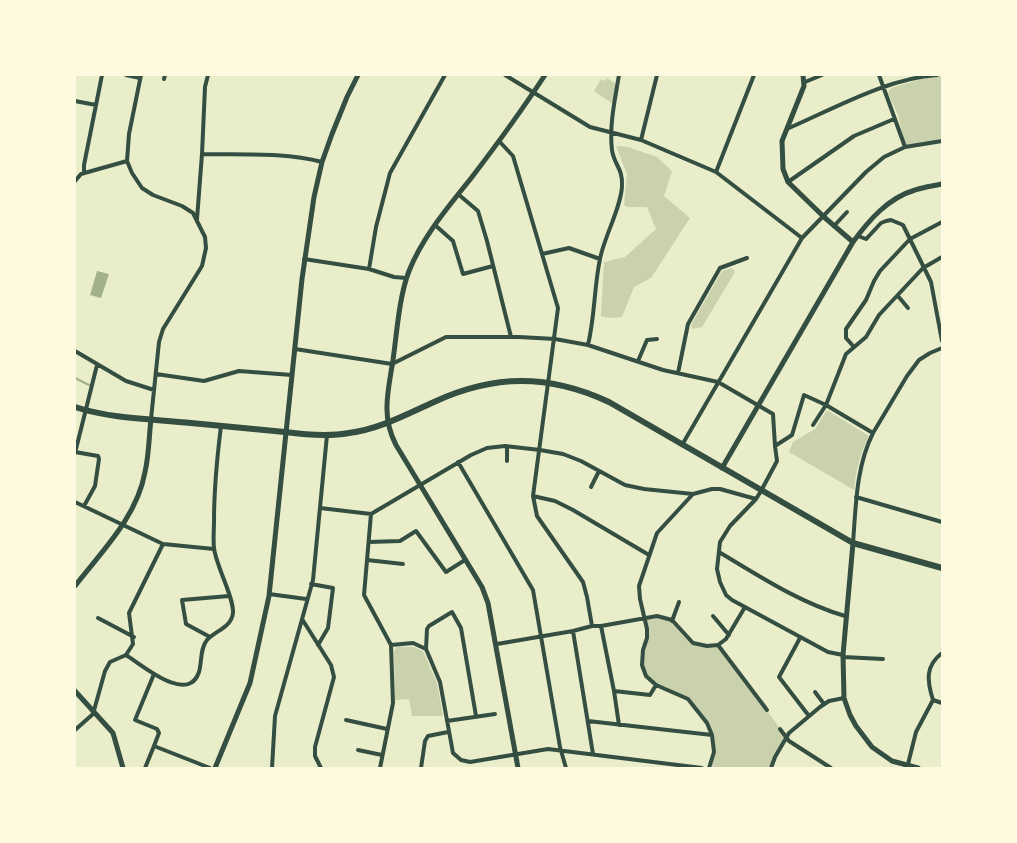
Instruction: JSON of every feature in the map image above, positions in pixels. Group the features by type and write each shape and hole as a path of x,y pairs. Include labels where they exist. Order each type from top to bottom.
{"main road":[{"path":"75,407 151,419 328,436 362,431 387,423 472,387 517,381 549,382 602,398 853,543 942,568"}],"street":[{"path":"84,173 102,75"},
{"path":"75,586 123,525 136,503 145,473 159,342 163,329 204,260 206,248 205,237 193,213 142,188 132,174 127,161 129,134 140,76 126,75"},
{"path":"197,219 205,87 208,75"},
{"path":"215,768 250,683 269,594 304,259 314,197 322,162 346,97 358,75"},
{"path":"369,270 376,227 390,173 444,75"},
{"path":"505,75 590,127 641,140 716,172 802,238"},
{"path":"518,768 488,603 482,587 396,445 387,423 386,410 406,278 419,249 545,75"},
{"path":"588,345 593,324 595,284 600,259 622,190 623,176 612,153 611,133 619,75"},
{"path":"641,140 657,75"},
{"path":"716,172 754,75"},
{"path":"803,75 805,82 789,128 782,141 783,169 788,182 853,242"},
{"path":"805,82 822,75"},
{"path":"879,75 905,147"},
{"path":"789,128 883,87 922,76 937,75"},
{"path":"75,101 96,105"},
{"path":"788,182 854,136 894,119"},
{"path":"499,141 513,156 558,308 533,496 540,522 583,582 592,626"},
{"path":"682,445 802,238 878,162 905,147 942,141"},
{"path":"202,154 308,158 322,162"},
{"path":"76,178 84,173 127,161"},
{"path":"722,468 853,242 878,211 893,201 914,190 942,184"},
{"path":"458,194 478,211 511,337"},
{"path":"834,226 847,212"},
{"path":"858,236 866,238 881,223 892,220 903,225 931,282 942,341"},
{"path":"854,347 846,338 846,330 866,300 878,274 910,239 942,222"},
{"path":"435,225 453,241 463,274 492,266"},
{"path":"542,254 569,248 600,259"},
{"path":"814,425 826,405 846,354 866,338 879,315 923,268 942,256"},
{"path":"678,373 688,324 720,268 747,258"},
{"path":"304,259 406,278"},
{"path":"775,274 780,277"},
{"path":"898,296 908,308"},
{"path":"295,349 392,364 446,337 554,338 588,345 663,370 718,382 773,414 777,461 756,500 724,534 717,569 726,595 828,652 843,656 883,659"},
{"path":"638,361 647,340 657,339"},
{"path":"918,768 907,767 892,761 872,746 850,715 844,698 843,656 845,616 856,498 859,473 865,449 919,360 942,348"},
{"path":"75,350 126,381 154,390"},
{"path":"84,506 95,486 99,459 98,456 75,453 97,365"},
{"path":"156,374 204,381 239,371 292,375"},
{"path":"775,446 792,435 804,395 826,405 874,433"},
{"path":"126,655 154,674 176,685 186,686 198,674 203,648 207,640 230,623 233,611 214,549 214,480 220,426"},
{"path":"272,768 275,716 311,584 328,436"},
{"path":"507,446 507,461"},
{"path":"320,508 371,514 458,462 487,448 507,446 563,454 582,461 625,485 693,494 720,489 756,500"},
{"path":"458,462 534,590 566,768"},
{"path":"591,487 599,471"},
{"path":"693,494 657,533 639,586 640,600 647,629 642,665 646,676 656,685 688,699 707,723 712,735 714,752 709,768"},
{"path":"533,496 555,501 567,507 649,555"},
{"path":"856,498 942,522"},
{"path":"75,502 163,544 214,549"},
{"path":"371,514 364,595 391,645 392,703 380,768"},
{"path":"369,542 400,541 416,531 446,572 465,560"},
{"path":"75,730 93,714 105,671 110,662 126,655 133,644 134,637 130,629 129,613 163,544"},
{"path":"719,552 786,592 825,610 845,616"},
{"path":"367,560 403,564"},
{"path":"311,584 333,588 328,628 318,644"},
{"path":"269,594 306,599"},
{"path":"210,638 186,624 182,600 229,596"},
{"path":"672,621 679,602"},
{"path":"496,644 644,617 662,616 672,621 693,643 707,646 718,644 729,635 745,607"},
{"path":"476,716 461,628 452,612 429,626 427,629 426,649 440,682 453,753 461,760 467,762 542,750 594,754 665,766 702,768"},
{"path":"98,618 134,637"},
{"path":"712,623 715,618 729,635"},
{"path":"302,619 331,665 334,677 315,747 315,756 321,768"},
{"path":"602,626 619,724"},
{"path":"573,631 594,754"},
{"path":"779,676 800,638"},
{"path":"391,645 413,643 426,649"},
{"path":"718,644 767,710"},
{"path":"907,767 916,732 933,700 928,682 929,669 932,662 942,653"},
{"path":"145,768 159,733 157,729 135,720 154,674"},
{"path":"773,674 779,676 809,716"},
{"path":"614,691 650,695 656,685"},
{"path":"75,691 113,733 123,768"},
{"path":"815,692 824,704"},
{"path":"771,768 786,738 824,704 844,698"},
{"path":"933,700 942,703"},
{"path":"447,721 495,714"},
{"path":"346,720 388,729"},
{"path":"588,721 712,735"},
{"path":"780,729 786,738 831,768"},
{"path":"420,768 425,741 428,736 448,732"},
{"path":"154,746 210,768"},
{"path":"358,750 382,755"}],"shaded area":[{"path":"935,75 942,75 942,141 905,147 898,115 888,93 891,88"},
{"path":"607,78 616,84 613,104 594,91 601,79 605,81"},
{"path":"616,146 628,147 657,157 672,171 664,196 690,218 651,278 634,287 622,317 609,318 601,316 604,262 625,257 656,229 647,207 627,207 624,205 627,174"},
{"path":"732,268 735,272 702,327 692,329 691,325 722,271"},
{"path":"97,271 109,274 101,298 90,295"},
{"path":"827,410 869,436 859,462 854,490 789,452 793,442 815,429"},
{"path":"657,616 672,620 684,635 699,645 718,645 785,735 771,768 709,768 714,752 709,728 688,699 651,681 642,665 647,639 644,617"},
{"path":"397,647 414,647 423,651 437,683 443,716 412,716 409,699 395,700 394,651"}],"waterway":[{"path":"75,378 91,386"}]}
